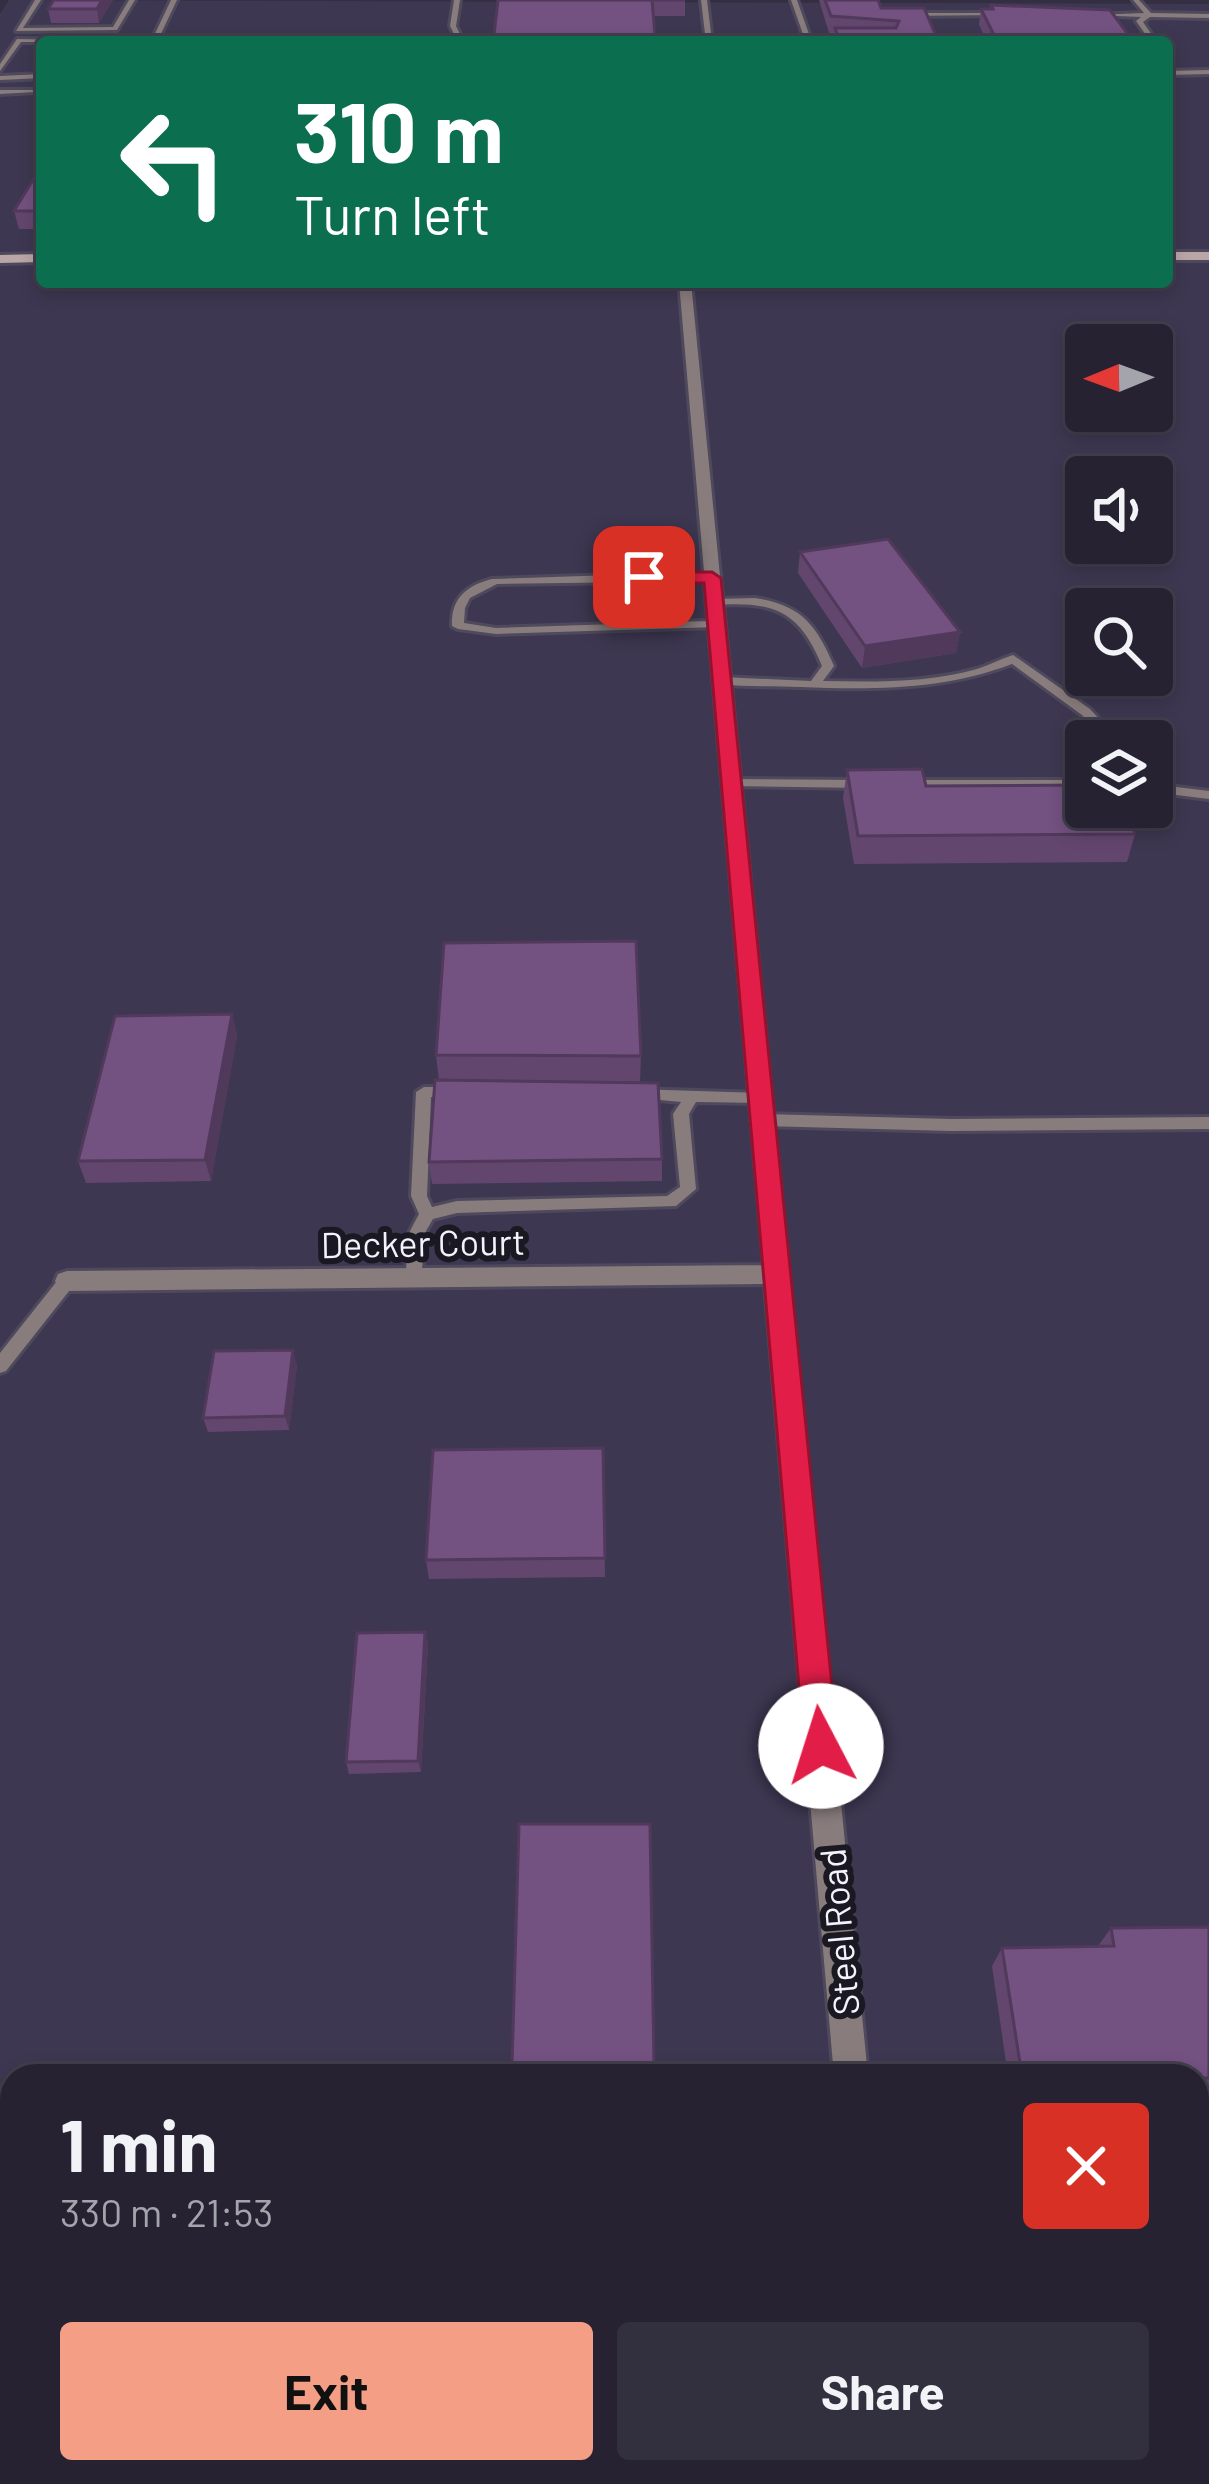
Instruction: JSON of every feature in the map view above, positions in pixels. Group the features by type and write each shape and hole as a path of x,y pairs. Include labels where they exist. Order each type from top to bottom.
{"street":[{"path":"1173,256 1209,256"},
{"path":"0,259 36,259"},
{"name":"Steel Road","path":"686,288 850,2064"},
{"name":"Decker Court","path":"67,1281 779,1274"}],"lane":[{"path":"38,0 18,30 115,29 133,0"},
{"path":"157,36 174,0"},
{"path":"457,0 453,26 458,36"},
{"path":"704,0 708,36"},
{"path":"794,0 806,36"},
{"path":"1136,0 1149,16"},
{"path":"128,14 167,14"},
{"path":"881,15 1006,15"},
{"path":"1093,15 1209,16"},
{"path":"1149,16 1139,21 1150,36"},
{"path":"10,63 19,40 36,41"},
{"path":"1173,73 1209,72"},
{"path":"0,92 32,92"},
{"path":"714,601 653,623 496,631 458,626 456,608 470,588 496,581 644,577 714,601 775,601 819,640 828,666 816,682"},
{"path":"644,577 653,623"},
{"path":"722,680 816,682 986,673 1013,659 1094,720"},
{"path":"731,783 1065,784"},
{"path":"1173,791 1209,795"},
{"path":"614,1091 951,1125 1209,1123"},
{"path":"428,1214 419,1196 424,1092 472,1092"},
{"path":"413,1278 418,1231 428,1214 457,1207 670,1202 688,1189 681,1114 692,1097"},
{"path":"0,1366 67,1281"}],"shaded area":[{"path":"9,0 1209,4 1209,2064 0,2064 0,14"}],"building":[{"path":"54,0 102,0 97,9 48,9"},
{"path":"498,0 652,0 655,35 494,35"},
{"path":"825,0 878,0 881,8 924,8 936,36 838,36 835,28 896,28 899,21 831,16"},
{"path":"991,5 1110,10 1129,36 994,36 981,9 993,9"},
{"path":"36,175 36,211 14,211"},
{"path":"888,539 960,632 865,646 800,552"},
{"path":"922,769 926,786 1065,785 1065,828 1133,828 1135,834 858,836 847,770"},
{"path":"636,941 641,1056 436,1055 444,943"},
{"path":"232,1014 205,1160 78,1161 115,1016"},
{"path":"435,1080 658,1083 662,1159 429,1162"},
{"path":"293,1350 285,1416 203,1418 214,1351"},
{"path":"603,1448 605,1558 426,1560 433,1450"},
{"path":"425,1632 418,1761 346,1762 357,1633"},
{"path":"519,1824 650,1824 654,2064 512,2064"},
{"path":"1209,1927 1209,2064 1020,2064 1002,1948 1114,1946 1111,1928"}],"route":[{"path":"644,577 712,578 821,1746"}]}
